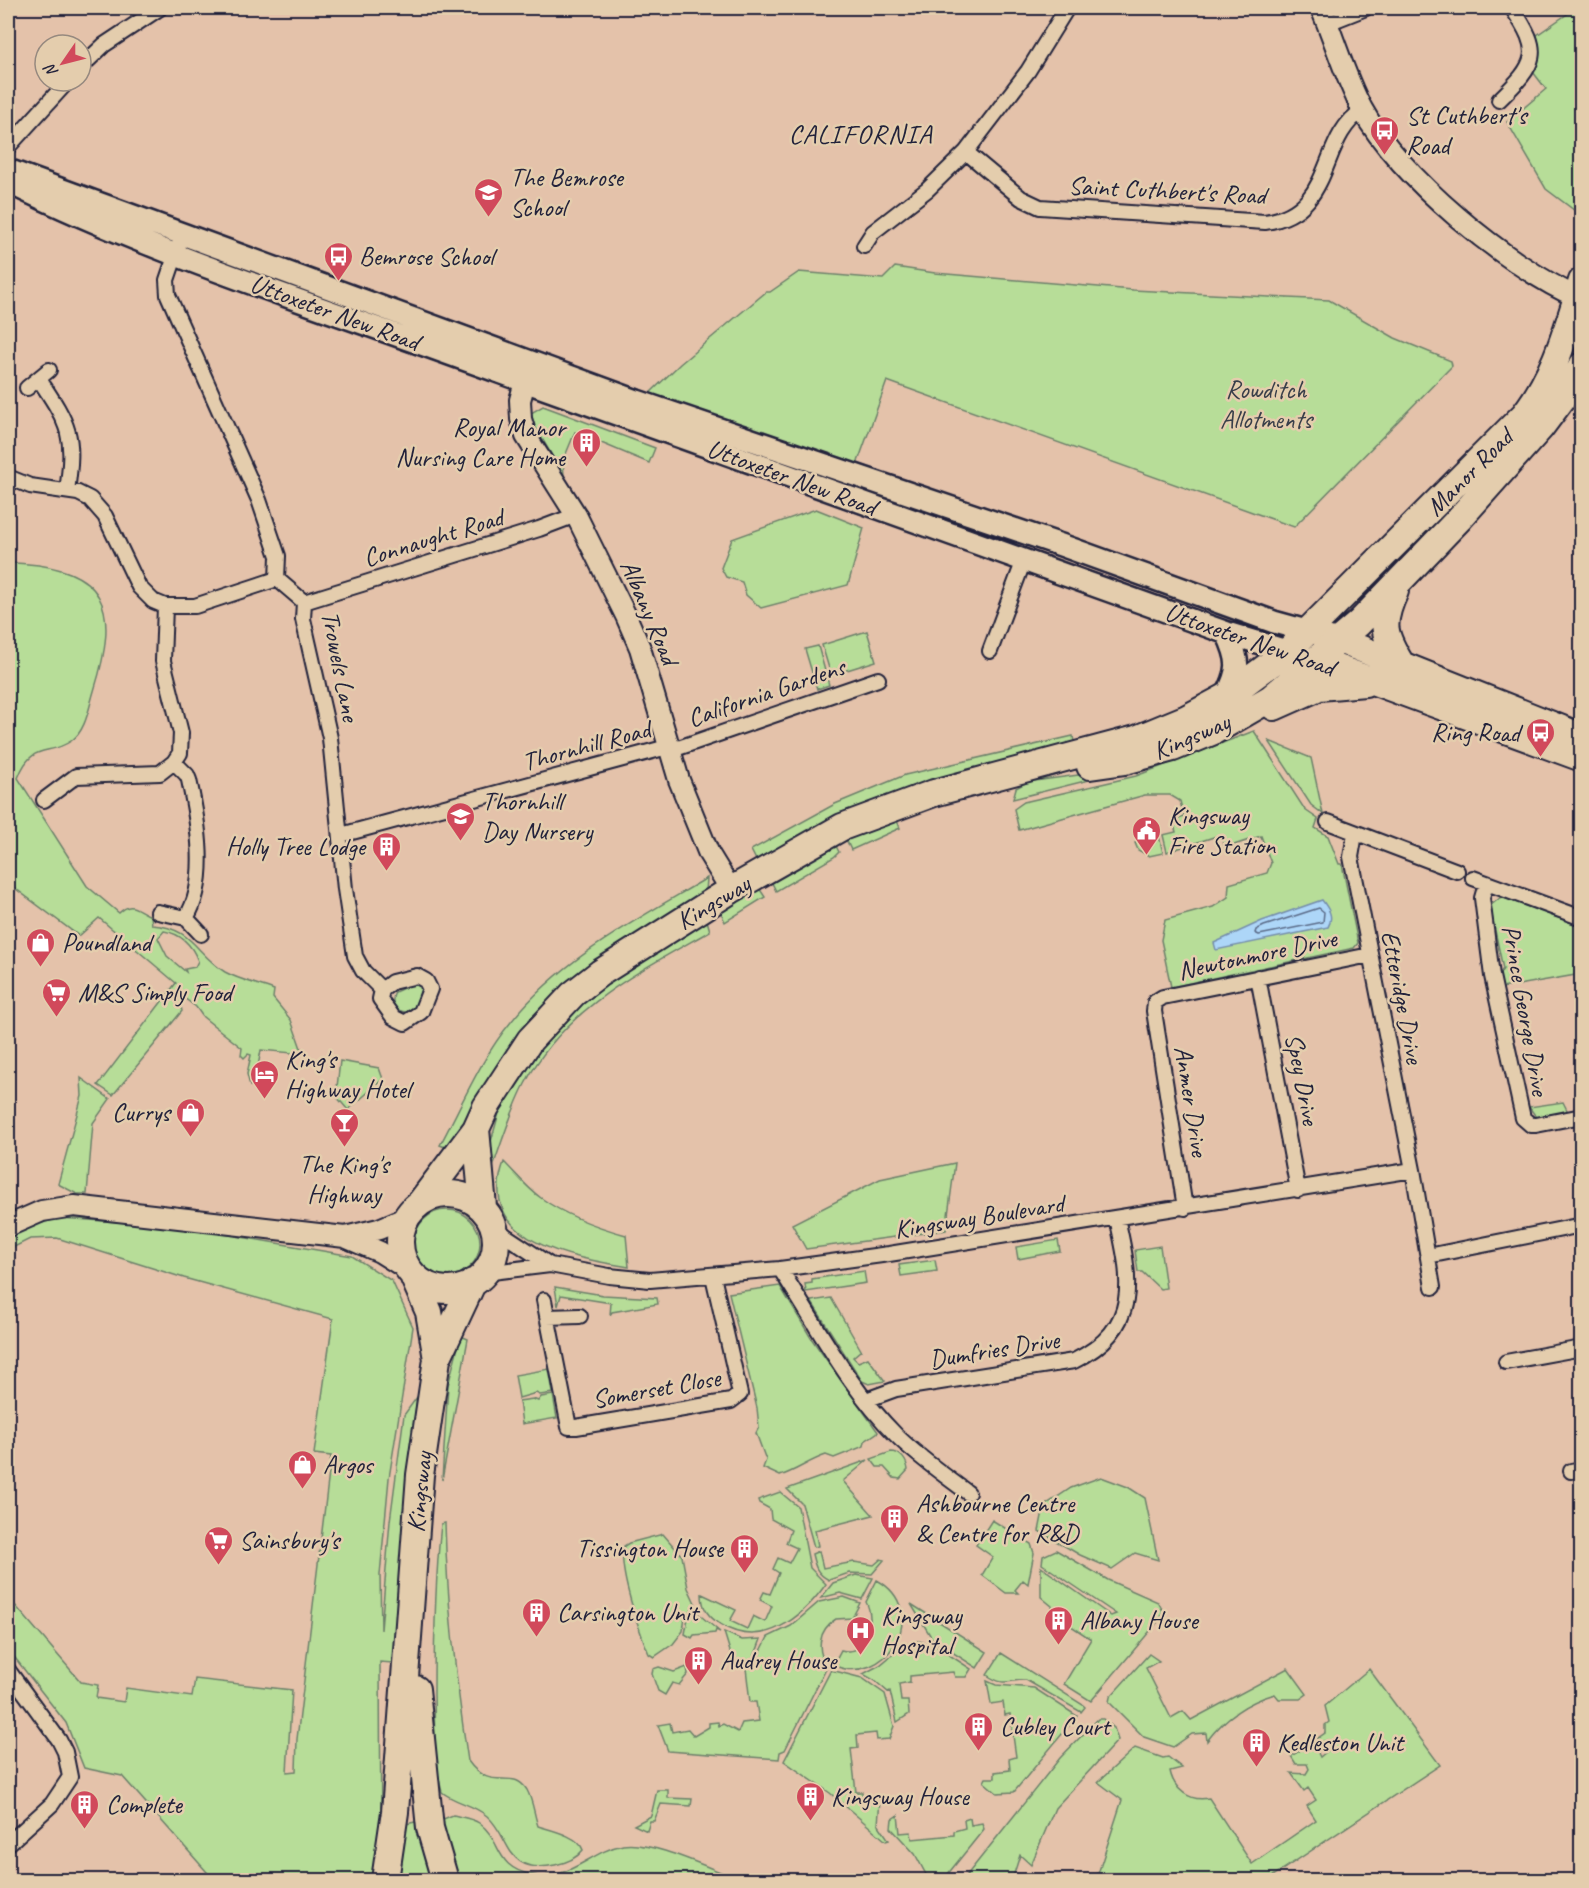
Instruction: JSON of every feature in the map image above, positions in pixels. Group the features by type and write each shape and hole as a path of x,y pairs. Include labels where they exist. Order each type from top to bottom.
{"highway":[{"name":"Manor Road","path":"1308,632 1524,416 1541,392 1556,363 1580,292"},
{"name":"Manor Road","path":"1339,640 1400,579 1541,427 1580,372"},
{"path":"1400,579 1386,610 1384,624 1386,638 1401,664"},
{"name":"Kingsway","path":"412,1210 476,1129 486,1107 516,1060 550,1017 573,994 600,973 731,890 820,838 870,815 934,793 1136,739 1187,718 1226,697 1288,651 1308,632"},
{"path":"1308,632 1315,660"},
{"name":"Kingsway","path":"1018,772 1043,772 1125,761 1173,748 1214,731 1271,698 1339,640"},
{"name":"Uttoxeter New Road","path":"1339,640 1581,737"},
{"name":"Uttoxeter New Road","path":"1315,660 1581,758"},
{"path":"1214,731 1309,690 1332,684 1377,683"},
{"path":"476,1129 494,1254 478,1278 456,1289 426,1286 411,1274 400,1238 412,1210 452,1196 487,1215"},
{"name":"Kingsway","path":"385,1881 395,1812 420,1475 437,1359 429,1312 411,1274"},
{"name":"Kingsway","path":"437,1359 478,1278"},
{"name":"Kingsway","path":"407,1626 419,1708 429,1828 445,1881"}],"main road":[{"name":"Uttoxeter New Road","path":"8,170 637,401 1308,632 1339,640"},
{"name":"Uttoxeter New Road","path":"8,182 49,202 176,254 524,382 1227,633 1315,660"},
{"path":"1226,697 1235,679 1238,665 1227,633"}],"street":[{"path":"93,56 104,45 160,8"},
{"path":"864,246 873,232 927,190 966,152 1028,71 1067,8"},
{"path":"1366,8 1324,15 1363,110 1398,158 1472,228 1536,276 1580,292"},
{"path":"1499,100 1522,78 1532,49 1530,36 1512,8"},
{"path":"8,147 57,93"},
{"name":"Saint Cuthbert's Road","path":"966,152 1021,198 1040,207 1265,222 1289,215 1307,202 1348,123 1363,110"},
{"path":"8,477 30,486 86,496 99,506 139,587 153,601 165,606 195,606 278,579 278,556 260,500 166,290 183,233"},
{"name":"Albany Road","path":"530,362 520,400 521,419 526,436 576,515 640,648 679,780 709,854 731,890"},
{"path":"1524,416 1540,403 1561,371 1580,372"},
{"path":"27,388 44,374 71,439 67,491"},
{"name":"Connaught Road","path":"304,602 539,529 576,515"},
{"path":"990,651 1024,560"},
{"name":"Trowels Lane","path":"278,579 304,602 303,619 330,738 356,956 363,971 382,990"},
{"path":"44,800 75,776 149,775 160,773 174,762 182,744 164,661 165,606"},
{"name":"California Gardens","path":"669,747 692,743 878,679"},
{"name":"Thornhill Road","path":"341,835 669,747"},
{"path":"174,762 189,780 200,875 197,896 186,918"},
{"path":"1328,822 1427,867 1457,872"},
{"name":"Etteridge Drive","path":"1355,834 1350,857 1413,1170 1433,1287"},
{"name":"Prince George Drive","path":"1581,918 1479,881 1492,976 1523,1118 1536,1125 1581,1116"},
{"path":"158,912 186,918 201,934"},
{"name":"Newtonmore Drive","path":"1155,1002 1163,998 1258,977 1370,955"},
{"name":"Spey Drive","path":"1258,977 1298,1190"},
{"name":"Anmer Drive","path":"1155,1002 1158,1043 1185,1208"},
{"name":"Kingsway Boulevard","path":"550,1265 650,1280 780,1269 1185,1208 1413,1170"},
{"path":"8,1226 50,1208 86,1206 345,1237 380,1252 411,1274"},
{"path":"345,1237 379,1229 412,1210"},
{"path":"487,1215 506,1236 550,1265"},
{"name":"Dumfries Drive","path":"866,1400 896,1389 1066,1363 1094,1350 1107,1339 1119,1323 1129,1292 1117,1218"},
{"path":"1428,1256 1581,1225"},
{"path":"478,1278 550,1265"},
{"path":"780,1269 840,1365 866,1400 914,1452 968,1493"},
{"name":"Somerset Close","path":"544,1300 569,1427 731,1401 742,1391 713,1276"},
{"path":"547,1317 580,1316"},
{"path":"1506,1362 1581,1348"},
{"path":"8,1670 59,1740 65,1752 70,1777 52,1804 8,1844"}],"green space":[{"path":"1576,8 1581,8 1582,204 1578,213 1546,189 1507,122 1546,89 1533,72 1537,35"},
{"name":"Rowditch Allotments","path":"895,267 935,273 1133,290 1329,300 1395,338 1451,361 1452,366 1294,527 887,381 855,470 648,395 680,364 766,292 770,292 799,272 883,279"},
{"path":"543,406 655,448 649,463 575,432 563,461 564,476 534,425 531,413"},
{"path":"816,509 864,528 848,585 761,608 746,595 742,582 726,577 721,568 732,539"},
{"path":"8,553 14,563 45,566 70,573 87,583 99,597 105,615 106,637 102,662 84,725 76,737 63,746 35,754 23,766 18,778 87,886 119,913 127,907 134,907 151,916 152,925 166,927 185,936 225,972 274,990 273,998 291,1020 303,1054 261,1050 255,1083 250,1086 247,1074 251,1055 248,1054 244,1058 241,1055 242,1048 203,1017 196,1007 184,998 182,1011 113,1095 98,1085 176,983 99,918 79,936 8,883","holes":["164,931 186,941 198,961 195,967 185,969 186,972 167,956 158,938"]},
{"path":"867,631 876,661 831,675 822,645"},
{"path":"818,646 829,685 817,689 805,649"},
{"path":"1254,731 1305,810 1318,819 1315,828 1328,836 1339,864 1342,864 1358,943 1354,948 1171,987 1161,940 1165,920 1213,907 1228,897 1229,884 1267,873 1271,863 1261,836 1225,848 1220,835 1167,852 1163,835 1176,832 1173,821 1184,817 1180,801 1170,795 1145,795 1019,830 1014,809 1024,802 1136,776"},
{"path":"1073,736 1074,742 1054,750 1016,762 939,780 877,801 816,829 757,862 751,850 835,804 905,775"},
{"path":"1269,741 1311,758 1323,814 1311,805"},
{"path":"1145,766 1013,799 1016,788 1027,782"},
{"path":"896,818 900,828 851,850 845,837"},
{"path":"1159,836 1163,853 1149,856 1138,850 1135,843"},
{"path":"835,844 839,852 834,857 776,891 771,881"},
{"path":"707,878 706,892 553,997 510,1050 450,1149 440,1145 490,1051 531,999 553,978 602,941"},
{"path":"757,885 765,897 725,922 720,910"},
{"path":"1501,897 1581,926 1581,974 1502,988 1499,975 1503,969 1490,906"},
{"path":"706,917 710,931 657,961 606,994 560,1034 541,1058 525,1084 511,1115 492,1170 490,1145 499,1113 525,1059 567,1010"},
{"path":"416,982 421,987 417,1005 407,1012 396,1008 393,1003 395,992"},
{"path":"340,1061 379,1068 383,1079 348,1110 336,1096"},
{"path":"81,1078 110,1099 93,1123 87,1194 77,1194 58,1184 82,1096"},
{"path":"1563,1102 1568,1112 1537,1118 1529,1107"},
{"path":"504,1162 531,1190 561,1210 626,1235 629,1267 557,1251 535,1241 516,1228 503,1211 499,1189"},
{"path":"955,1163 946,1230 806,1249 792,1224 880,1179"},
{"path":"447,1210 460,1213 470,1220 477,1230 480,1243 477,1256 470,1266 460,1273 447,1276 434,1273 424,1266 417,1256 414,1243 417,1230 424,1220 434,1213"},
{"path":"60,1218 176,1226 352,1256 392,1281 413,1327 389,1478 380,1575 381,1630 390,1521 404,1415 417,1397 404,1507 393,1663 380,1662 381,1845 376,1880 214,1880 122,1776 84,1768 66,1723 8,1649 8,1597 81,1682 98,1685 96,1698 124,1702 126,1688 192,1697 195,1679 292,1690 287,1772 296,1771 297,1739 331,1456 314,1454 333,1319 184,1278 57,1238 30,1239 8,1250 8,1240 24,1228"},
{"path":"1058,1240 1060,1251 1018,1259 1016,1247"},
{"path":"1160,1246 1166,1288 1160,1289 1142,1272 1138,1272 1135,1250"},
{"path":"935,1260 937,1271 901,1276 899,1265"},
{"path":"864,1271 866,1283 806,1292 805,1284 812,1283 812,1279"},
{"path":"780,1286 811,1338 878,1432 865,1441 864,1446 834,1458 826,1455 780,1476 763,1468 766,1460 756,1433 759,1427 757,1408 729,1293"},
{"path":"555,1287 603,1295 657,1298 658,1304 612,1312 610,1315 611,1303 561,1295 558,1306"},
{"path":"831,1298 861,1350 853,1357 858,1362 868,1358 885,1381 869,1384 862,1381 811,1301"},
{"path":"461,1336 468,1339 442,1480 448,1385"},
{"path":"549,1369 553,1393 540,1395 536,1393 519,1398 515,1375"},
{"path":"553,1395 557,1418 522,1424 519,1401 533,1399 538,1401 541,1397"},
{"path":"891,1452 901,1455 906,1463 908,1470 900,1479 894,1478 884,1467 877,1467 871,1459"},
{"path":"868,1460 843,1481 873,1515 815,1530 818,1546 814,1547 802,1504 787,1489"},
{"path":"1101,1477 1128,1487 1145,1498 1158,1560 1135,1553 1112,1569 1080,1555 1039,1531 1044,1506 1071,1488"},
{"path":"780,1492 798,1507 810,1568 826,1584 805,1608 780,1627 751,1634 736,1631 720,1624 709,1615 703,1604 702,1594 736,1610 730,1621 747,1629 753,1616 765,1622 772,1606 760,1600 764,1592 770,1594 779,1573 773,1569 778,1558 789,1563 797,1548 786,1543 791,1530 771,1519 770,1509 758,1500"},
{"path":"992,1520 1031,1544 1034,1553 1028,1584 1023,1580 1015,1590 1018,1593 1006,1593 982,1575 993,1557 976,1545"},
{"path":"445,1523 453,1642 468,1761 485,1776 521,1783 529,1794 538,1826 564,1834 580,1845 583,1850 574,1858 563,1863 538,1867 526,1865 511,1852 487,1816 442,1792 435,1744 434,1652 439,1545 441,1524"},
{"path":"663,1534 682,1556 688,1588 696,1605 685,1616 683,1631 673,1644 654,1657 649,1654 635,1616 626,1584 623,1556 624,1546 629,1543"},
{"path":"1056,1550 1108,1580 1158,1602 1163,1611 1161,1618 1091,1701 1064,1684 1091,1639 1050,1612 1053,1607 1041,1597 1041,1567 1111,1616 1116,1614 1042,1564 1043,1556"},
{"path":"819,1551 823,1568 854,1562 874,1565 881,1559 884,1560 872,1574 849,1573 829,1580 819,1573 814,1563 812,1554"},
{"path":"856,1575 873,1578 862,1599 840,1593 821,1598 833,1583"},
{"path":"877,1580 893,1594 901,1610 901,1627 895,1643 885,1657 870,1666 852,1670 833,1665 841,1650 850,1651 858,1648 867,1636 870,1618 866,1602"},
{"path":"844,1597 860,1603 852,1618 836,1619 822,1634 820,1647 827,1666 785,1750 780,1752 779,1759 668,1751 658,1725 670,1723 672,1732 688,1729 694,1736 709,1727 709,1723 718,1722 719,1726 723,1724 738,1732 742,1723 759,1721 756,1702 750,1702 746,1668 756,1661 768,1637 791,1626 819,1602"},
{"path":"911,1604 987,1652 977,1668 933,1640"},
{"path":"696,1612 720,1632 716,1630 715,1633 694,1635 692,1638 685,1634 688,1618"},
{"path":"724,1632 742,1640 761,1639 754,1658 743,1664 732,1658"},
{"path":"918,1641 934,1645 971,1669 966,1677 955,1677 953,1672 910,1676 910,1682 899,1684 901,1701 908,1701 909,1714 897,1722 890,1691 888,1692 863,1674 880,1665 904,1645"},
{"path":"1001,1653 1085,1707 1081,1712 1026,1680 1003,1682 993,1679 987,1675"},
{"path":"1149,1654 1159,1661 1146,1668 1171,1718 1183,1711 1191,1720 1288,1668 1307,1694 1300,1699 1279,1699 1275,1694 1265,1697 1229,1718 1207,1741 1206,1733 1192,1734 1173,1747 1144,1737 1109,1702 1110,1697"},
{"path":"659,1667 674,1672 687,1667 688,1674 679,1685 672,1683 665,1695 658,1691 652,1674 653,1669"},
{"path":"1369,1669 1440,1765 1267,1880 1096,1880 1122,1800 1098,1782 1135,1748 1163,1758 1168,1757 1182,1768 1170,1771 1175,1784 1189,1796 1209,1798 1252,1864 1316,1820 1307,1806 1316,1800 1308,1788 1304,1791 1291,1773 1306,1774 1309,1769 1307,1764 1296,1764 1291,1756 1309,1745 1316,1749 1320,1757 1333,1746 1328,1740 1318,1743 1315,1740 1325,1733 1325,1725 1329,1722 1325,1706"},
{"path":"831,1670 862,1678 885,1694 894,1726 889,1739 877,1740 876,1733 857,1735 858,1748 851,1749 856,1792 862,1792 863,1801 880,1800 878,1824 889,1840 886,1841 830,1793 784,1761"},
{"path":"987,1681 996,1685 1034,1688 1077,1716 1014,1792 997,1793 984,1782 986,1778 995,1778 995,1772 1010,1770 1009,1759 1016,1757 1010,1714 1005,1715 1003,1702 991,1704"},
{"path":"1098,1719 1103,1719 1114,1728 1118,1740 1055,1808 1031,1865 1020,1855 1012,1880 963,1880 1060,1758"},
{"path":"657,1790 668,1790 668,1798 692,1799 691,1806 661,1804 654,1821 650,1821 647,1831 634,1825 651,1816"},
{"path":"453,1815 479,1823 487,1830 500,1853 511,1866 533,1875 557,1874 611,1848 635,1845 665,1851 741,1880 454,1880 436,1822"},
{"path":"898,1815 900,1833 911,1832 912,1839 954,1835 954,1831 965,1828 964,1820 970,1818 971,1825 982,1823 984,1829 943,1880 929,1880 915,1854 891,1828 892,1819"},
{"path":"415,1822 418,1824 437,1880 393,1880 406,1824"}],"water":[{"path":"1322,900 1330,913 1331,920 1328,927 1216,950 1214,943 1262,921"}],"place":[{"name":"St Cuthbert's Road","path":"1385,156"},
{"name":"The Bemrose School","path":"489,218"},
{"name":"Bemrose School","path":"338,282"},
{"name":"Royal Manor Nursing Care Home","path":"586,468"},
{"name":"Ring Road","path":"1541,758"},
{"name":"Thornhill Day Nursery","path":"461,842"},
{"name":"Kingsway Fire Station","path":"1147,856"},
{"name":"Holly Tree Lodge","path":"386,872"},
{"name":"Poundland","path":"41,968"},
{"name":"M&S Simply Food","path":"57,1018"},
{"name":"King's Highway Hotel","path":"264,1100"},
{"name":"Currys","path":"191,1138"},
{"name":"The King's Highway","path":"344,1148"},
{"name":"Argos","path":"302,1490"},
{"name":"Ashbourne Centre & Centre for R&D","path":"895,1544"},
{"name":"Sainsbury's","path":"218,1566"},
{"name":"Tissington House","path":"744,1574"},
{"name":"Carsington Unit","path":"536,1638"},
{"name":"Albany House","path":"1059,1646"},
{"name":"Kingsway Hospital","path":"860,1656"},
{"name":"Audrey House","path":"699,1686"},
{"name":"Cubley Court","path":"979,1752"},
{"name":"Kedleston Unit","path":"1256,1768"},
{"name":"Kingsway House","path":"810,1822"},
{"name":"Complete","path":"85,1830"}],"district":[{"name":"CALIFORNIA","path":"861,134"}]}
